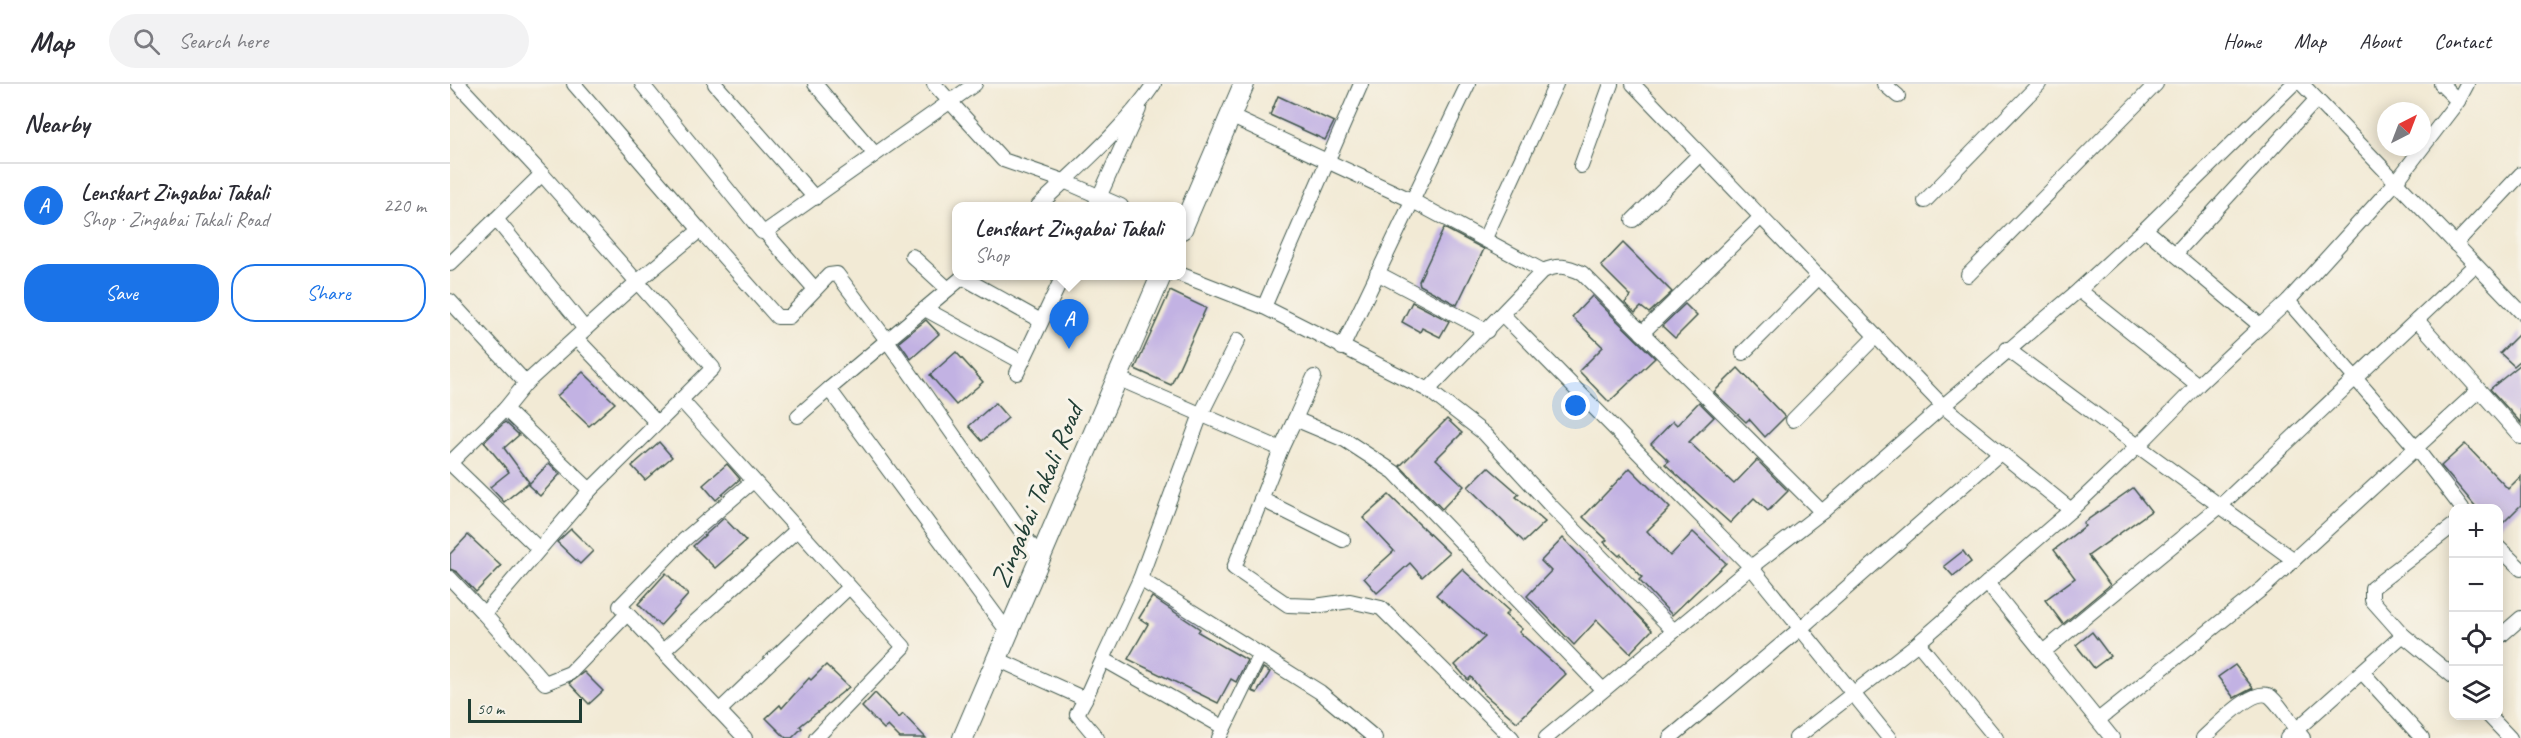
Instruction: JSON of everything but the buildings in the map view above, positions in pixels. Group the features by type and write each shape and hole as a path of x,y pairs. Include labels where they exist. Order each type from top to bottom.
{"street":[{"path":"458,84 542,174 713,368 590,490 484,614"},
{"path":"574,84 777,317 789,317 830,275 837,274 886,339 1040,558"},
{"path":"642,84 762,232 765,232 815,289"},
{"path":"715,84 815,198"},
{"path":"815,84 874,153"},
{"path":"934,84 1003,160 1064,181 1098,202 1144,99 1154,84"},
{"path":"765,232 975,84"},
{"path":"1186,220 1244,84"},
{"path":"1264,307 1361,84"},
{"path":"1342,348 1468,84"},
{"path":"1485,238 1556,84"},
{"path":"1581,166 1611,84"},
{"path":"1633,84 1943,406 2071,510"},
{"path":"1884,84 1898,96"},
{"path":"1926,201 2039,84"},
{"path":"1968,275 2156,84"},
{"path":"1546,738 1751,567 1822,512 2007,349 2079,290 2145,230 2293,84"},
{"path":"2302,84 2475,265 2519,307"},
{"path":"2440,84 2458,101"},
{"path":"1796,738 1852,692 1918,643 2071,510 2288,301 2396,182 2458,101 2467,84"},
{"path":"1043,202 1144,99"},
{"path":"2175,254 2316,99"},
{"path":"1230,116 1327,159 1485,238 1542,271"},
{"path":"1633,220 1700,154"},
{"path":"450,264 542,174"},
{"path":"2455,244 2521,174"},
{"path":"1642,333 1761,217"},
{"path":"496,219 581,333 657,423"},
{"path":"539,549 450,463 505,410 526,383 637,282 700,230"},
{"path":"2145,230 2261,326"},
{"path":"912,256 948,290"},
{"path":"2043,652 2219,507 2475,265"},
{"path":"1428,390 1503,315 1542,271 1552,267 1567,266 1582,273 1822,512"},
{"path":"1377,273 1486,332"},
{"path":"1186,277 1264,307 1428,390 1485,434 1551,506 1674,632"},
{"path":"1743,353 1819,277"},
{"path":"798,416 886,339 959,280"},
{"path":"970,280 1041,321"},
{"path":"925,309 1019,367 1061,280"},
{"name":"Zingabai Takali Road","path":"963,738 1159,280"},
{"path":"2079,290 2198,386"},
{"path":"450,301 526,383"},
{"path":"2288,301 2415,447 2459,504"},
{"path":"1503,315 1751,567 1889,738"},
{"path":"2417,320 2521,437"},
{"path":"1793,420 1876,336"},
{"path":"1097,738 1077,714 1140,579 1201,414 1238,340"},
{"path":"2007,349 2294,560"},
{"path":"1314,377 1281,449 1234,568 1288,606 1315,606 1350,601 1381,608 1512,738"},
{"path":"1117,378 1281,449"},
{"path":"829,389 1008,632"},
{"path":"2098,720 2264,588 2479,390"},
{"path":"681,399 904,647 816,738"},
{"path":"505,410 590,490"},
{"path":"1295,419 1345,440 1394,472 1603,690"},
{"path":"1670,738 1801,628 2000,453"},
{"path":"745,738 620,606 684,540 753,481"},
{"path":"1261,499 1344,540"},
{"path":"663,651 798,529"},
{"path":"2449,529 2373,588 2372,600 2403,635 2449,674"},
{"path":"2503,551 2521,569"},
{"path":"450,578 545,683 570,673 627,614"},
{"path":"1140,579 1320,692 1375,738"},
{"path":"1987,583 2112,738"},
{"path":"719,711 849,587"},
{"path":"2503,634 2521,618"},
{"path":"2203,738 2250,697 2261,693 2270,696 2296,735 2403,635"},
{"path":"1918,643 1996,738"},
{"path":"1103,659 1221,733 1260,654"},
{"path":"997,659 1085,699"},
{"path":"2362,672 2422,738"},
{"path":"2493,720 2510,738"}],"place":[{"name":"Lenskart Zingabai Takali","path":"1069,349"}]}
